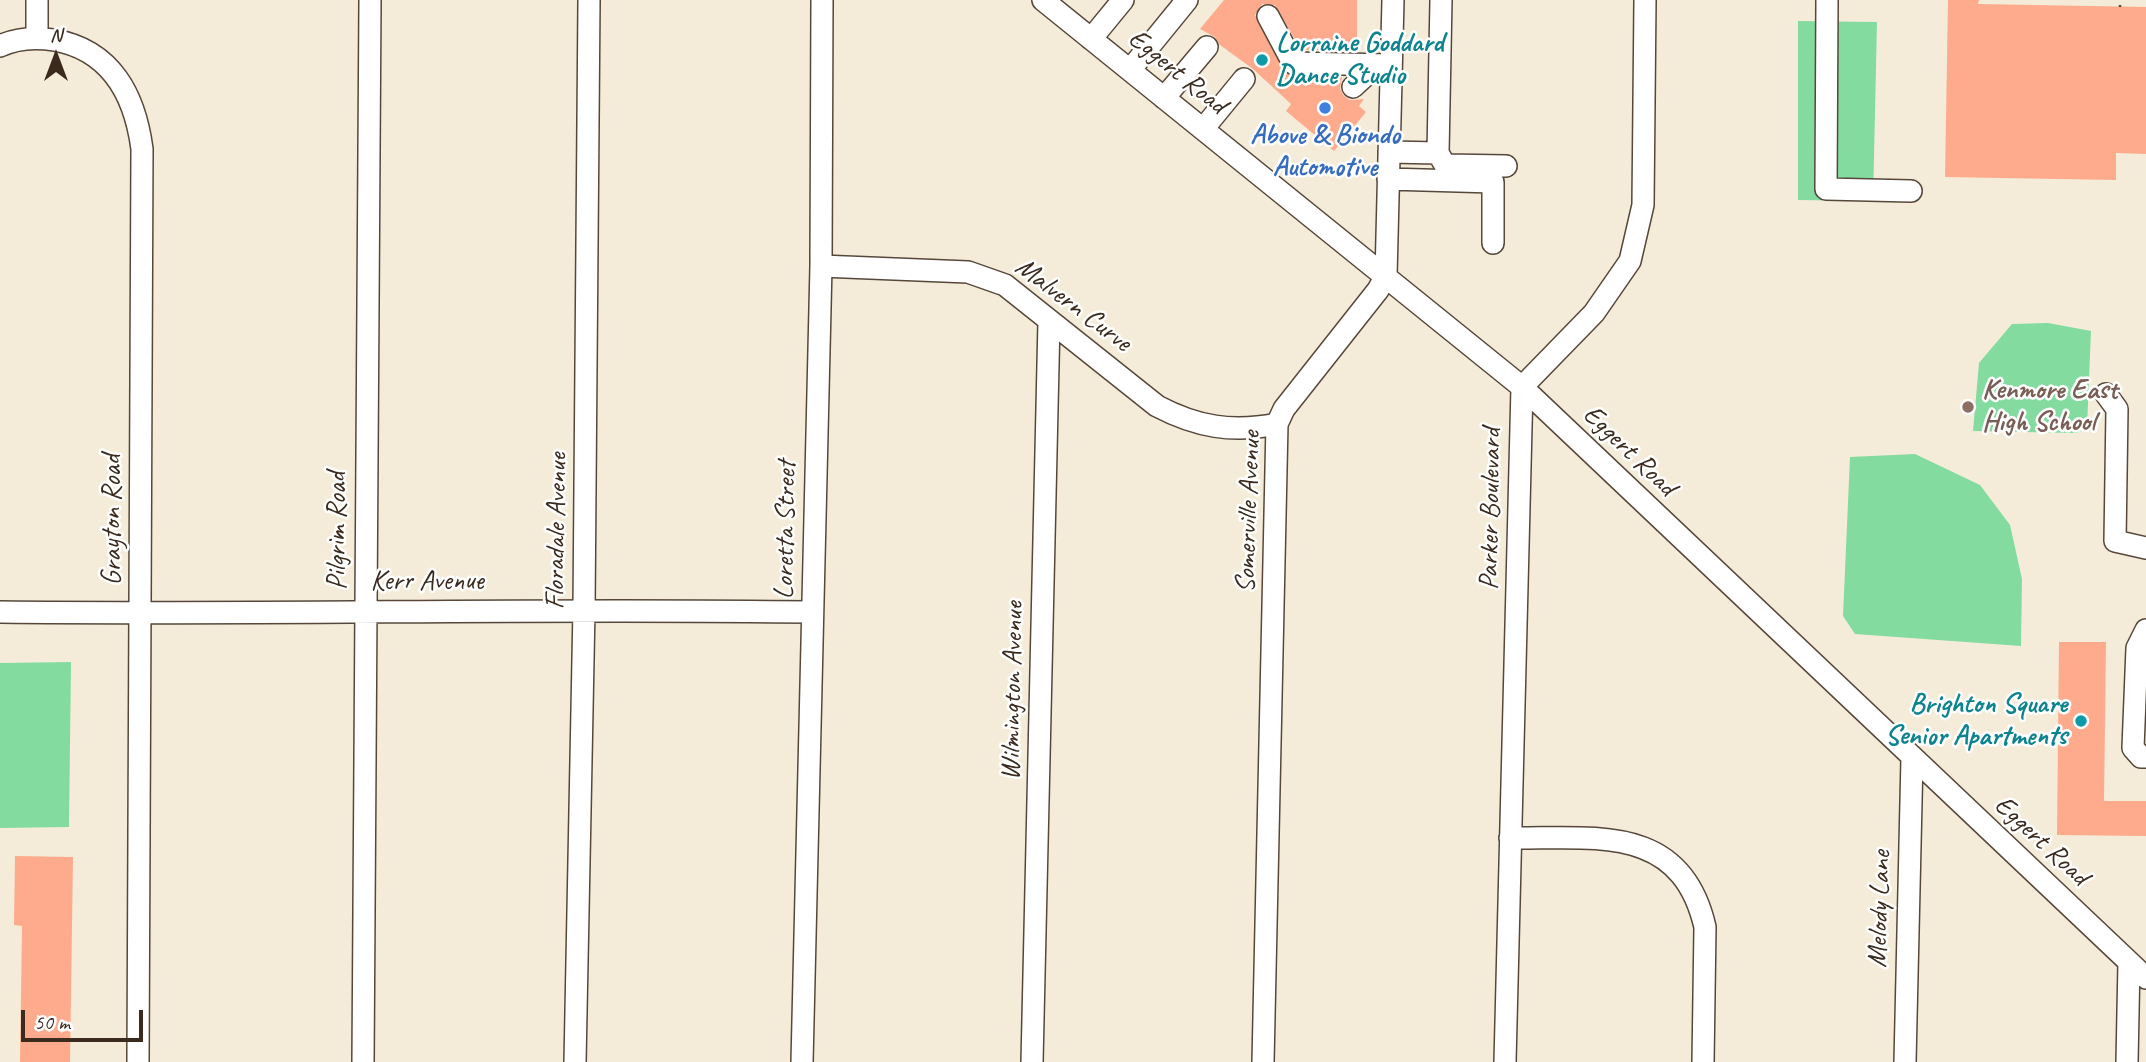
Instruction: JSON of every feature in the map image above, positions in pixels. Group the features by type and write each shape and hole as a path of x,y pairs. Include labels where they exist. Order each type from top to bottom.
{"street":[{"path":"0,46 37,38 37,0"},
{"name":"Pilgrim Road","path":"363,1062 370,0"},
{"name":"Floradale Avenue","path":"575,1062 584,609 589,0"},
{"name":"Loretta Street","path":"802,1062 821,266 822,0"},
{"name":"Eggert Road","path":"1043,0 1522,387 2146,978"},
{"path":"1091,39 1123,0"},
{"path":"1386,276 1389,152 1384,65 1393,0"},
{"path":"1441,0 1438,153 1445,165 1506,166"},
{"path":"1522,387 1594,313 1630,261 1643,205 1645,0"},
{"path":"1827,0 1826,189 1911,191"},
{"path":"1130,70 1177,3"},
{"path":"1268,16 1293,63 1384,65"},
{"name":"Grayton Road","path":"37,38 82,48 107,64 122,82 139,124 142,149 138,1062"},
{"path":"1164,98 1207,47"},
{"path":"1353,87 1384,65"},
{"path":"1203,129 1244,79"},
{"path":"1389,152 1438,153"},
{"path":"1388,179 1493,182 1493,243"},
{"name":"Malvern Curve","path":"821,266 968,272 1005,285 1157,406 1179,418 1228,430 1277,424"},
{"name":"Somerville Avenue","path":"1263,1062 1277,424 1284,409 1378,290 1386,276"},
{"name":"Wilmington Avenue","path":"1032,1062 1049,321"},
{"name":"Parker Boulevard","path":"1504,1062 1522,387"},
{"path":"2106,394 2117,409 2115,541 2146,548"},
{"name":"Kerr Avenue","path":"0,612 244,615 365,610 584,609 812,612"},
{"path":"2146,630 2137,648 2133,748 2141,757 2146,757"},
{"name":"Melody Lane","path":"1905,1062 1912,758"},
{"path":"1510,838 1610,839 1634,843 1667,860 1682,874 1701,907 1705,927 1703,1062"},
{"path":"2127,1062 2129,962"}],"path":[{"path":"2120,0 2120,7"}],"green space":[{"path":"1798,21 1877,22 1873,201 1798,200"},
{"path":"2048,323 2091,331 2087,427 2076,433 1973,431 1979,363 2012,324"},
{"path":"1915,454 1980,485 2010,525 2022,579 2021,646 1855,634 1843,616 1850,457"},
{"path":"71,662 69,827 0,828 0,663"}],"building":[{"path":"1224,0 1357,0 1357,51 1301,50 1275,5 1262,4 1255,15 1286,74 1342,77 1340,89 1344,96 1350,100 1364,99 1359,106 1366,112 1334,151 1286,111 1291,104 1253,69 1220,45 1215,37 1200,29"},
{"path":"1948,0 1979,0 1978,4 2146,7 2146,154 2116,153 2116,180 1945,177"},
{"name":"Brighton Square Senior Apartments","path":"2059,642 2106,642 2104,801 2146,801 2146,836 2057,835"},
{"path":"15,856 73,857 70,1062 20,1062 22,926 14,925"}],"place":[{"name":"Lorraine Goddard Dance Studio","path":"1262,60"},
{"name":"Above & Biondo Automotive","path":"1325,108"},
{"name":"Kenmore East High School","path":"1968,407"},
{"name":"Brighton Square Senior Apartments","path":"2081,721"}]}
